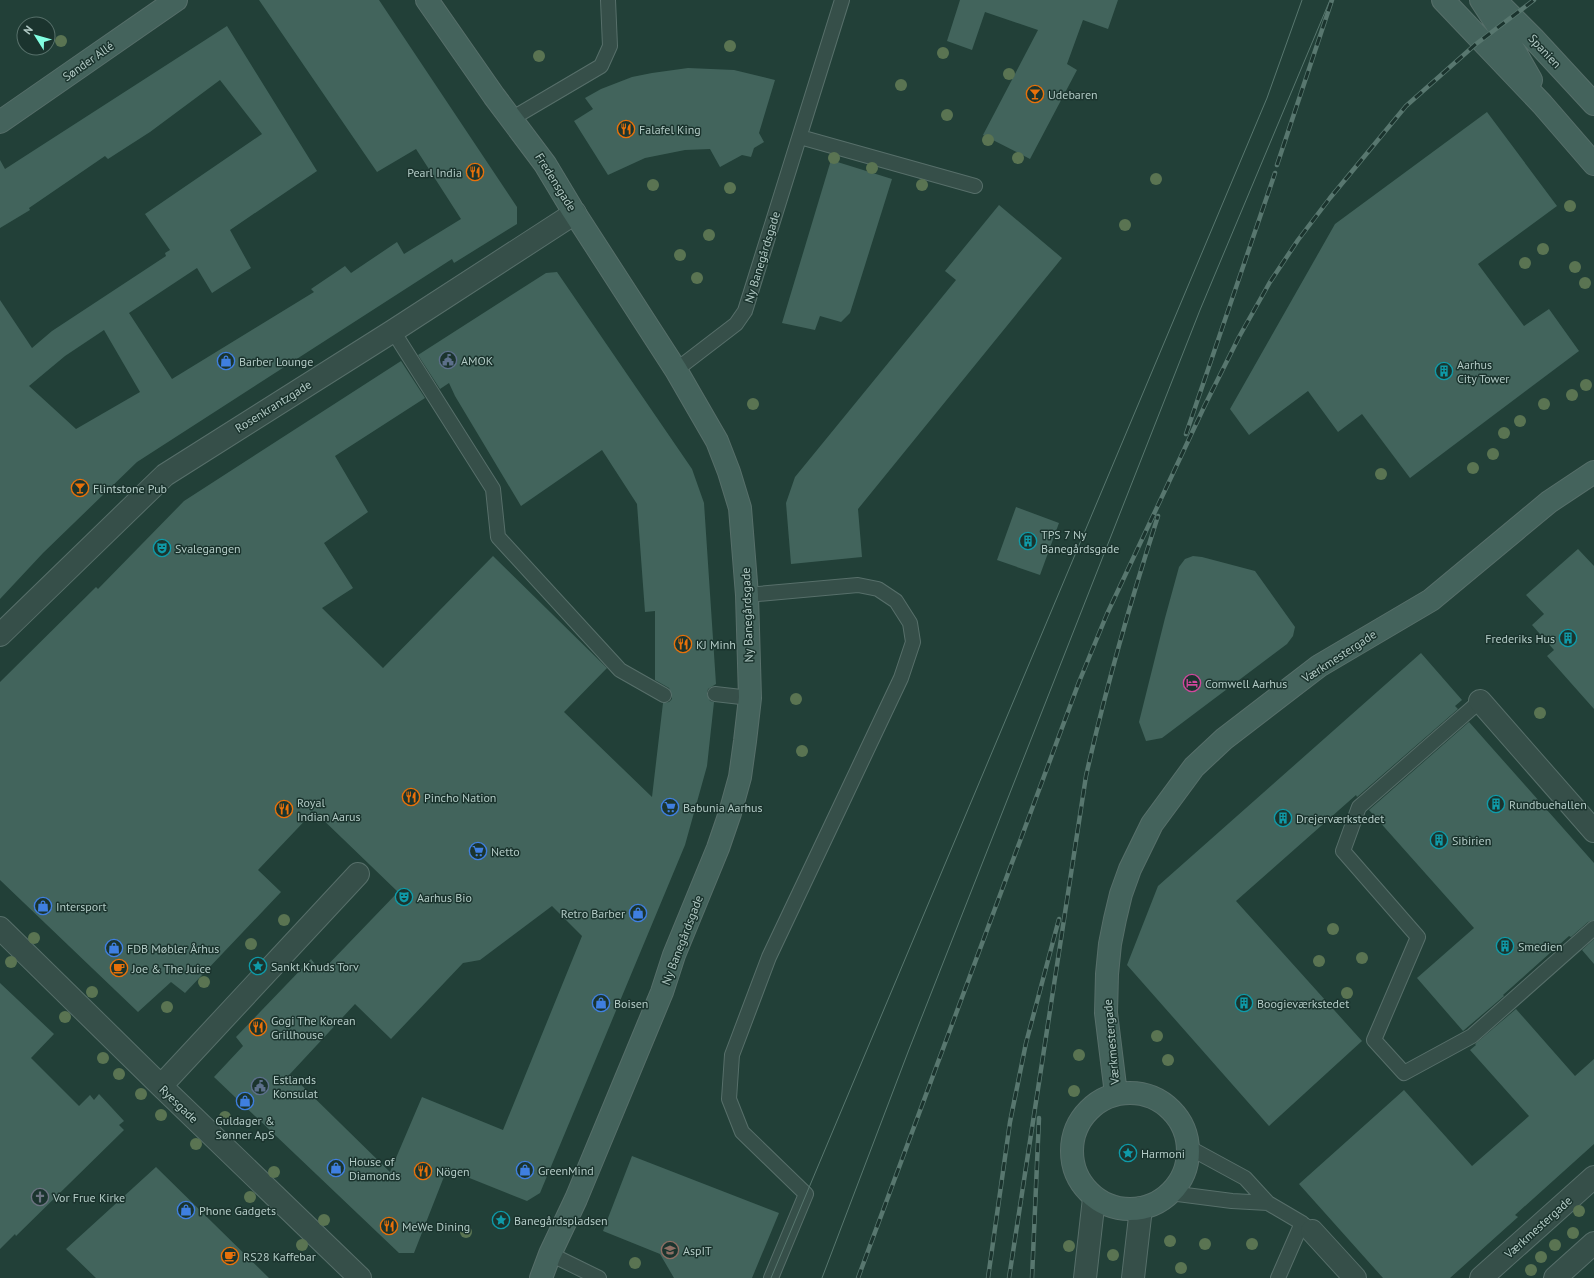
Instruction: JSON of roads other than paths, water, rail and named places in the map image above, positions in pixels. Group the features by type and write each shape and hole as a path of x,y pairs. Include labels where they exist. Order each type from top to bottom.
{"street":[{"name":"Sønder Allé","path":"0,122 176,0"},
{"name":"Fredensgade","path":"427,0 511,119 545,164 676,370"},
{"name":"Spanien","path":"1443,0 1542,104 1594,164"},
{"name":"Spanien","path":"1481,0 1526,70 1542,104"},
{"name":"Spanien","path":"1495,0 1533,38 1594,104"},
{"name":"Rosenkrantzgade","path":"0,635 166,474 393,331 575,213"},
{"name":"Ny Banegårdsgade","path":"550,1254 576,1198 659,999 674,955 718,848 740,777 746,741 750,698 747,595 740,508 729,472 717,441 676,370"},
{"name":"Værkmestergade","path":"1116,1094 1106,1013 1107,974 1110,944 1115,919 1121,894 1130,869 1152,824 1194,767 1224,738 1319,666 1431,600 1549,502 1594,472"},
{"path":"1480,701 1594,831"},
{"path":"161,1086 358,874"},
{"name":"Ryesgade","path":"0,928 360,1278"},
{"path":"1133,1092 1150,1096 1164,1104 1177,1116 1184,1131 1188,1147 1187,1164 1180,1180 1170,1193 1156,1203 1141,1208 1124,1209 1108,1205 1094,1198 1081,1184 1074,1167 1071,1148 1075,1130 1085,1114 1099,1101 1116,1094 1133,1092"},
{"name":"Værkmestergade","path":"1481,1278 1594,1177"},
{"path":"1085,1278 1094,1198"},
{"path":"1133,1278 1141,1208"},
{"path":"1307,1227 1355,1278"},
{"path":"1555,1278 1594,1243"},
{"path":"524,1278 550,1254"},
{"path":"541,1278 550,1254"}],"lane":[{"path":"511,119 601,66 610,46 608,0"},
{"name":"Ny Banegårdsgade","path":"676,370 736,324 745,311 842,0"},
{"path":"800,136 974,186"},
{"path":"393,331 494,489 498,537 620,670 664,695"},
{"path":"747,595 858,585 878,589 896,601 910,623 913,642 902,678 769,957 732,1055 728,1099 742,1132 806,1194 771,1278"},
{"path":"715,694 750,698"},
{"path":"1480,701 1359,807 1343,852 1418,937 1374,1040 1404,1073 1472,1036 1594,928"},
{"path":"1188,1147 1245,1178 1268,1203 1307,1227 1278,1278"},
{"path":"1170,1193 1232,1201 1268,1203"},
{"path":"550,1254 599,1278"}],"tram line":[{"path":"771,1278 1267,98 1302,0"},
{"path":"822,1278 908,1052 1200,310 1330,0"}],"railway":[{"path":"1277,165 1332,0"},
{"path":"858,1278 1079,682 1107,614 1205,405 1239,337 1270,282 1298,240 1330,198 1406,106 1476,44 1534,0"},
{"path":"1186,434 1275,173"},
{"path":"1009,1278 1086,776 1119,645 1158,516"},
{"path":"988,1278 1010,1122 1026,1043 1059,919"},
{"path":"1032,1278 1039,1118"}],"place":[{"name":"Udebaren","path":"1035,94"},
{"name":"Falafel King","path":"626,129"},
{"name":"Pearl India","path":"475,172"},
{"name":"AMOK","path":"448,360"},
{"name":"Barber Lounge","path":"226,361"},
{"name":"Aarhus City Tower","path":"1444,371"},
{"name":"Flintstone Pub","path":"80,488"},
{"name":"TPS 7 Ny Banegårdsgade","path":"1028,541"},
{"name":"Svalegangen","path":"162,548"},
{"name":"Frederiks Hus","path":"1568,638"},
{"name":"KJ Minh","path":"683,644"},
{"name":"Comwell Aarhus","path":"1192,683"},
{"name":"Pincho Nation","path":"411,797"},
{"name":"Rundbuehallen","path":"1496,804"},
{"name":"Babunia Aarhus","path":"670,807"},
{"name":"Royal Indian Aarus","path":"284,809"},
{"name":"Drejerværkstedet","path":"1283,818"},
{"name":"Sibirien","path":"1439,840"},
{"name":"Netto","path":"478,851"},
{"name":"Aarhus Bio","path":"404,897"},
{"name":"Intersport","path":"43,906"},
{"name":"Retro Barber","path":"638,913"},
{"name":"Smedien","path":"1505,946"},
{"name":"FDB Møbler Århus","path":"114,948"},
{"name":"Sankt Knuds Torv","path":"258,966"},
{"name":"Joe & The Juice","path":"119,968"},
{"name":"Boisen","path":"601,1003"},
{"name":"Boogieværkstedet","path":"1244,1003"},
{"name":"Gogi The Korean Grillhouse","path":"258,1027"},
{"name":"Estlands Konsulat","path":"260,1086"},
{"name":"Guldager & Sønner ApS","path":"245,1101"},
{"name":"Harmoni","path":"1128,1153"},
{"name":"House of Diamonds","path":"336,1168"},
{"name":"GreenMind","path":"525,1170"},
{"name":"Nögen","path":"423,1171"},
{"name":"Vor Frue Kirke","path":"40,1197"},
{"name":"Phone Gadgets","path":"186,1210"},
{"name":"Banegårdspladsen","path":"501,1220"},
{"name":"MeWe Dining","path":"389,1226"},
{"name":"AspIT","path":"670,1250"},
{"name":"RS28 Kaffebar","path":"230,1256"}]}
